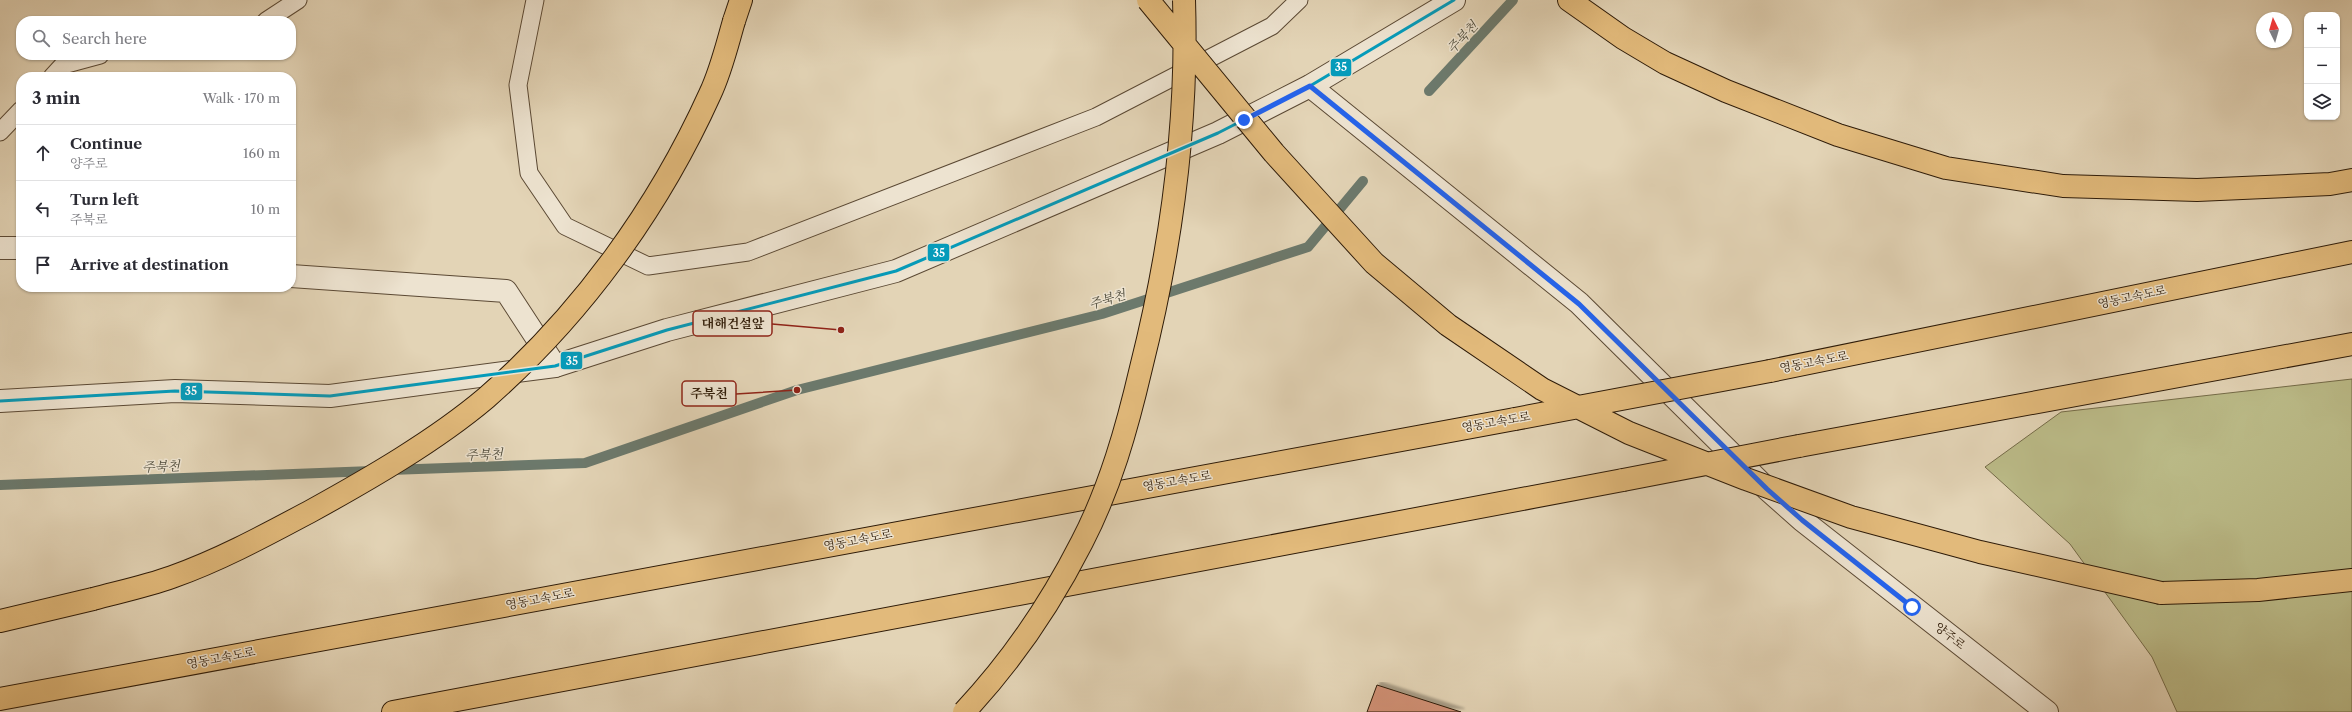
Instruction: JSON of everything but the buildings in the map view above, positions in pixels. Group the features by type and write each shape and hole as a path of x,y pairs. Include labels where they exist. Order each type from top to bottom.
{"highway":[{"path":"0,621 94,599 172,577 250,544 348,490 422,444 485,398 545,339 594,286 642,218 711,93 741,0"},
{"path":"1148,0 1274,153 1374,263 1448,325 1542,389 1629,433 1746,479 1852,516 1980,552 2161,593 2258,590 2352,580"},
{"path":"964,712 1014,654 1055,590 1083,542 1107,486 1127,426 1152,324 1168,234 1184,103 1184,0"},
{"path":"1569,0 1623,38 1665,63 1726,91 1838,135 1946,168 2063,186 2197,190 2330,184 2352,180"},
{"name":"영동고속도로","path":"0,699 1515,419 1770,370 2352,252"},
{"path":"393,712 1799,446 2352,344"}],"street":[{"path":"0,401 175,391 330,396 555,366 667,330 896,270 1218,133 1310,86 1454,0"},
{"name":"양주로","path":"1310,86 1579,304 1762,484 1802,520 2047,712"},
{"path":"0,248 16,248"},
{"path":"296,276 506,291 555,366"}],"lane":[{"path":"274,16 298,0"},
{"path":"536,0 518,84 529,173 565,226 648,266 748,252 1096,117 1272,26 1299,0"},
{"path":"57,72 63,65 82,60"},
{"path":"0,132 16,115"}],"green space":[{"path":"2352,379 2352,712 2177,712 2152,657 2070,544 1985,467 2061,412"}],"waterway":[{"name":"주북천","path":"1429,91 1513,0"},
{"name":"주북천","path":"390,470 585,463 797,390 1102,314 1308,247 1363,181"},
{"name":"주북천","path":"0,485 372,471"}],"transit line":[{"name":"35","path":"0,401 175,391 330,396 555,366 667,330 896,271 1218,133 1310,86 1454,0"}],"place":[{"name":"대해건설앞","path":"841,330"},
{"name":"주북천","path":"797,390"}],"route":[{"path":"1244,120 1310,86 1579,304 1767,489 1802,520 1912,607"}]}
